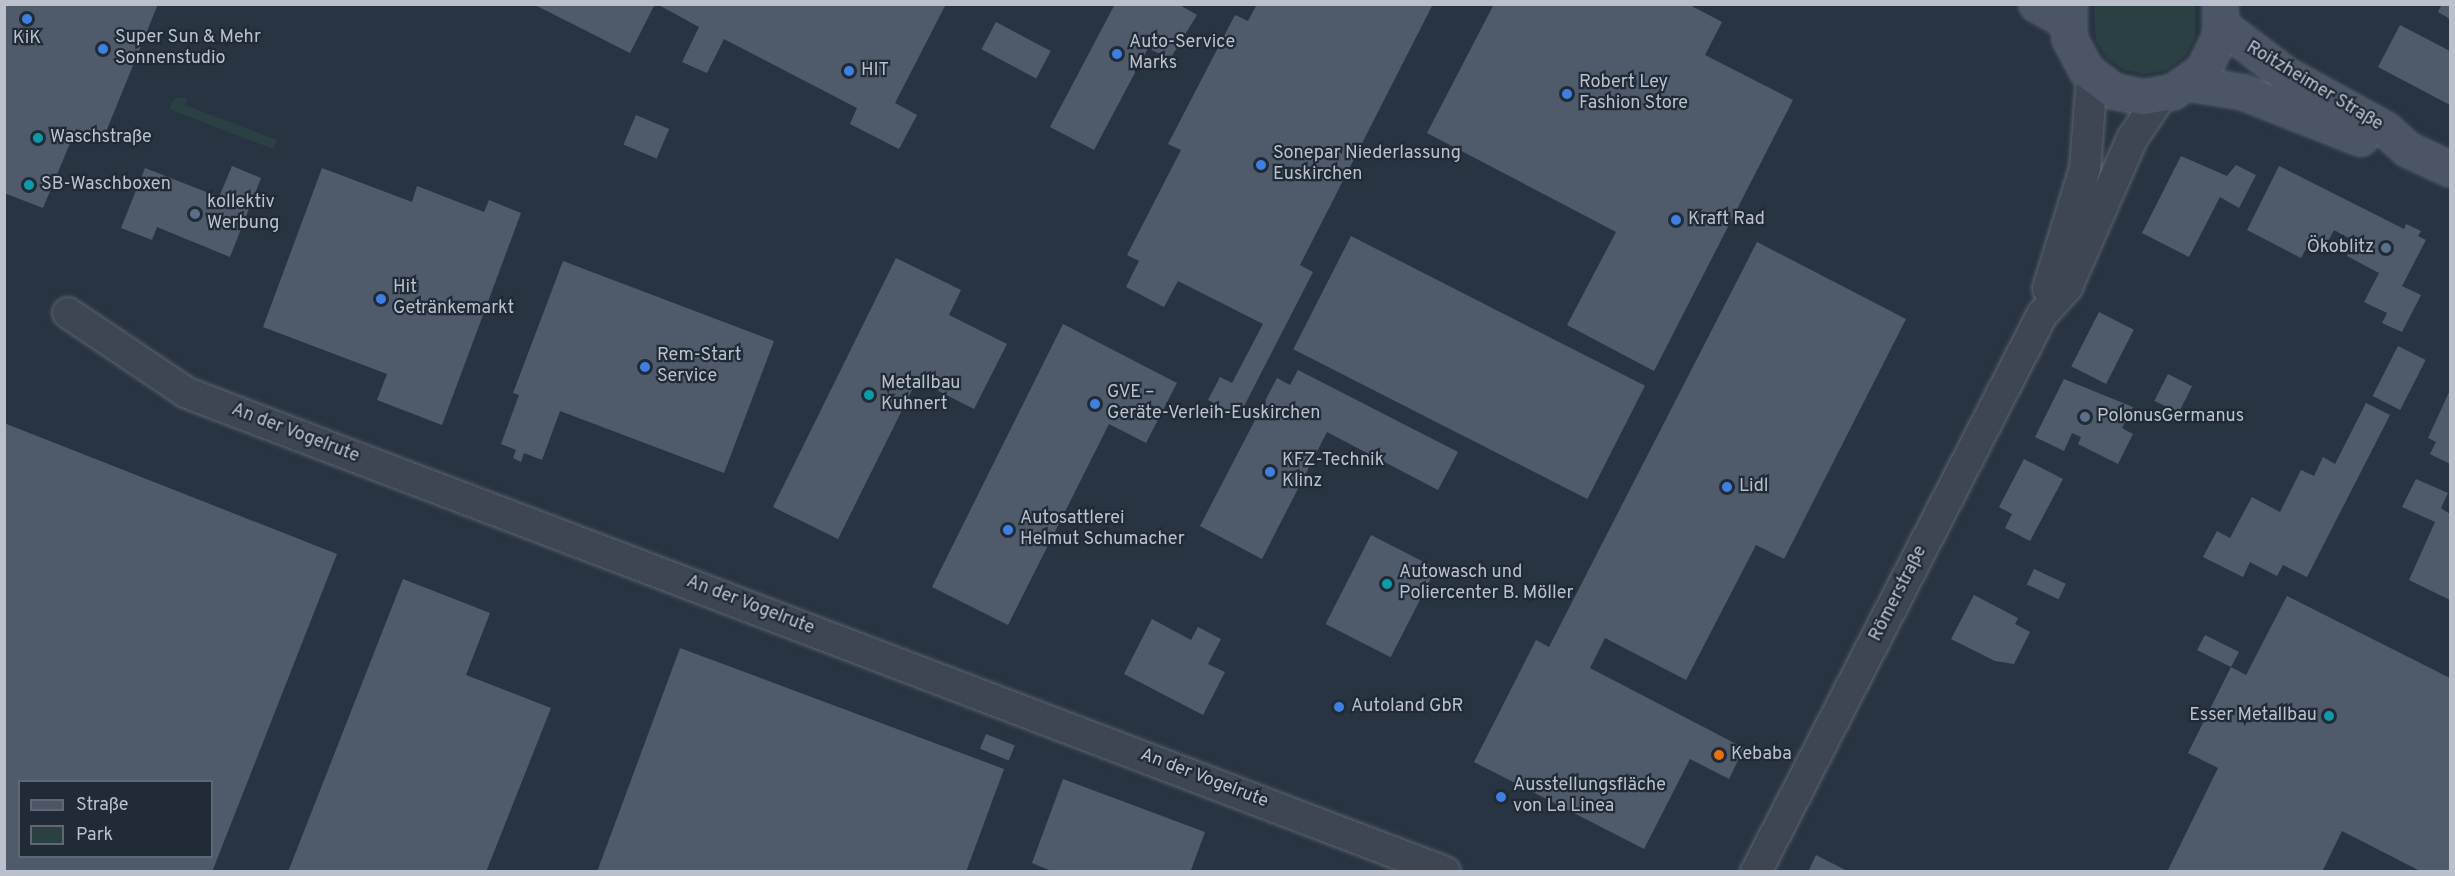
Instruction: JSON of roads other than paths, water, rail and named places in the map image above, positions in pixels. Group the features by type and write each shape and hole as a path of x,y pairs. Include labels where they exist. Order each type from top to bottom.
{"street":[{"path":"2036,4 2068,13 2076,55 2092,76"},
{"path":"2175,88 2214,53 2221,10"},
{"name":"Roitzheimer Straße","path":"2221,10 2268,63 2385,129 2407,149 2451,169"},
{"name":"Roitzheimer Straße","path":"2092,76 2123,94 2175,88 2243,92 2380,149 2407,149"},
{"name":"Römerstraße","path":"1756,872 2042,315 2085,168 2092,76"},
{"name":"Römerstraße","path":"2042,315 2067,287 2124,155 2175,88"},
{"name":"An der Vogelrute","path":"68,313 187,393 1445,872"}],"place":[{"name":"KiK","path":"27,19"},
{"name":"Super Sun & Mehr Sonnenstudio","path":"103,49"},
{"name":"Auto-Service Marks","path":"1117,54"},
{"name":"HIT","path":"849,71"},
{"name":"Robert Ley Fashion Store","path":"1567,94"},
{"name":"Waschstraße","path":"38,138"},
{"name":"Sonepar Niederlassung Euskirchen","path":"1261,165"},
{"name":"SB-Waschboxen","path":"29,185"},
{"name":"kollektiv Werbung","path":"195,214"},
{"name":"Kraft Rad","path":"1676,220"},
{"name":"Ökoblitz","path":"2386,248"},
{"name":"Hit Getränkemarkt","path":"381,299"},
{"name":"Rem-Start Service","path":"645,367"},
{"name":"Metallbau Kuhnert","path":"869,395"},
{"name":"GVE – Geräte-Verleih-Euskirchen","path":"1095,404"},
{"name":"PolonusGermanus","path":"2085,417"},
{"name":"KFZ-Technik Klinz","path":"1270,472"},
{"name":"Lidl","path":"1727,487"},
{"name":"Autosattlerei Helmut Schumacher","path":"1008,530"},
{"name":"Autowasch und Poliercenter B. Möller","path":"1387,584"},
{"name":"Autoland GbR","path":"1339,707"},
{"name":"Esser Metallbau","path":"2329,716"},
{"name":"Kebaba","path":"1719,755"},
{"name":"Ausstellungsfläche von La Linea","path":"1501,797"}]}
